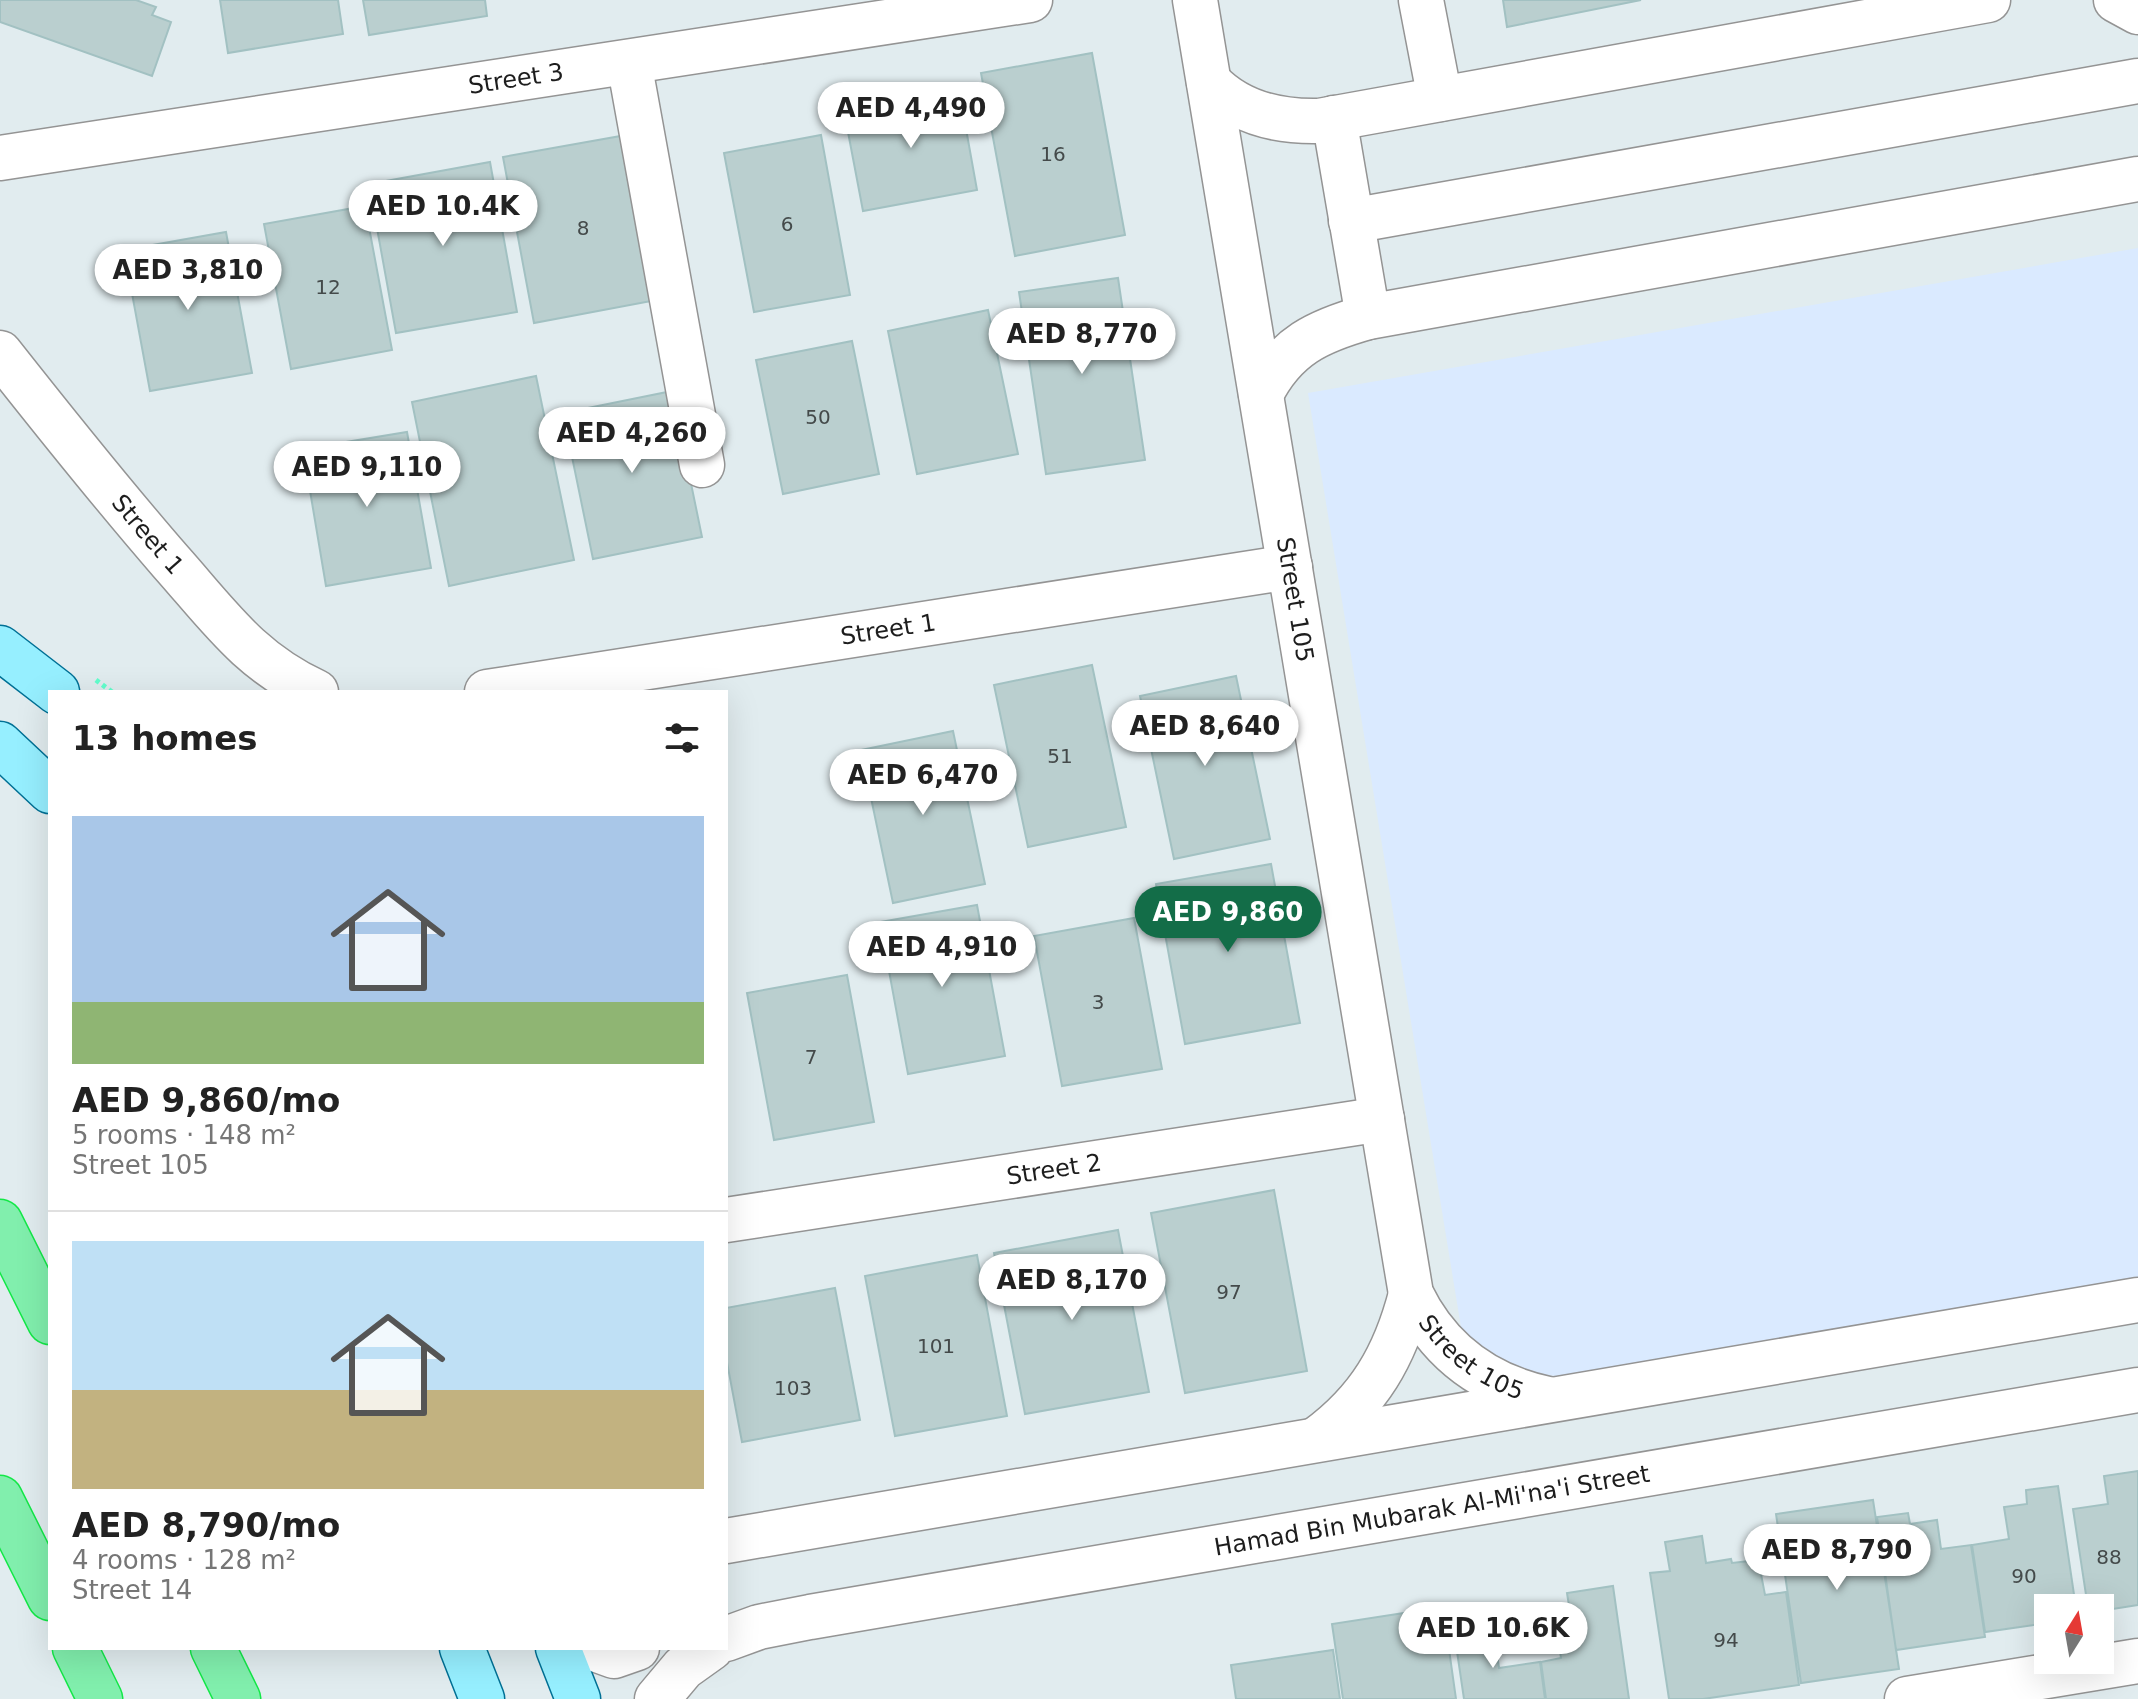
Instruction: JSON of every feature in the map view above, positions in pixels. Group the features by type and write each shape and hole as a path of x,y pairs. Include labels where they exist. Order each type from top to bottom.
{"highway":[{"path":"0,1222 48,1318"},
{"path":"0,1498 48,1594"},
{"path":"76,1650 100,1699"},
{"path":"214,1650 238,1699"}],"main road":[{"path":"0,648 54,690"},
{"path":"0,744 48,789"},
{"path":"463,1650 482,1699"},
{"path":"559,1650 578,1699"}],"street":[{"name":"Street 3","path":"0,158 1030,0"},
{"name":"Street 105","path":"1195,0 1411,1294 1434,1333 1466,1364 1505,1387 1548,1399"},
{"path":"1421,0 1451,97"},
{"path":"1442,0 1451,97"},
{"path":"1209,82 1224,99 1262,115 1293,122 1334,118 1988,0"},
{"path":"2116,0 2138,12"},
{"path":"629,62 702,465"},
{"path":"1351,221 2138,81"},
{"path":"1334,118 1368,317"},
{"path":"1261,394 1274,368 1293,350 1339,325 1368,317 2138,179"},
{"name":"Street 1","path":"0,353 137,523 244,645 272,669 309,690"},
{"name":"Street 1","path":"500,690 1290,567"},
{"name":"Street 2","path":"728,1220 1382,1119"},
{"name":"Street 105","path":"1316,1440 1355,1407 1378,1377 1396,1344 1411,1294"},
{"path":"728,1555 738,1531 1316,1440 2138,1300"},
{"name":"Hamad Bin Mubarak Al-Mi'na'i Street","path":"728,1638 759,1627 810,1617 2138,1390"},
{"path":"728,1619 810,1617"},
{"path":"598,1650 614,1656 631,1650"},
{"path":"657,1699 683,1668 708,1650"},
{"path":"1907,1699 2138,1661"}],"shaded area":[{"path":"2138,248 2138,1290 1631,1381 1468,1370 1308,393"}],"building":[{"path":"0,0 136,0 156,7 152,15 171,22 152,76 0,22"},
{"path":"220,0 338,0 343,34 228,53"},
{"path":"363,0 485,0 487,16 369,35"},
{"path":"1503,0 1641,0 1507,27"},
{"path":"1092,53 1125,235 1015,256 981,73"},
{"path":"959,90 977,190 863,211 844,111"},
{"path":"632,134 662,299 534,323 503,157"},
{"path":"821,135 850,295 754,312 724,153"},
{"path":"490,162 517,312 396,333 369,184"},
{"path":"365,206 392,350 291,369 264,224"},
{"path":"226,232 252,373 150,391 124,250"},
{"path":"1118,278 1145,460 1046,474 1019,292"},
{"path":"988,310 1018,454 917,474 888,331"},
{"path":"852,341 879,474 783,494 756,360"},
{"path":"536,376 574,560 449,586 412,402"},
{"path":"672,391 702,537 593,559 563,413"},
{"path":"407,432 431,568 326,586 303,449"},
{"path":"1092,665 1126,827 1028,847 994,685"},
{"path":"1236,676 1270,839 1174,859 1140,696"},
{"path":"953,731 985,884 893,903 861,750"},
{"path":"1271,864 1300,1023 1185,1044 1156,884"},
{"path":"977,905 1005,1056 908,1074 880,922"},
{"path":"1134,918 1162,1069 1062,1086 1034,936"},
{"path":"847,975 874,1122 774,1140 747,993"},
{"path":"1274,1190 1307,1371 1185,1393 1151,1213"},
{"path":"1118,1230 1149,1392 1025,1414 994,1253"},
{"path":"977,1255 1007,1416 895,1436 865,1276"},
{"path":"835,1288 860,1420 742,1442 728,1368 728,1308"},
{"path":"2138,1471 2138,1605 2114,1609 2114,1594 2086,1594 2073,1509 2108,1504 2104,1476"},
{"path":"2058,1486 2074,1594 2034,1594 2034,1625 1985,1632 1972,1545 2009,1539 2004,1507 2027,1504 2026,1490"},
{"path":"1873,1500 1899,1669 1801,1683 1776,1514"},
{"path":"1908,1513 1910,1524 1937,1520 1941,1549 1971,1545 1985,1637 1896,1650 1877,1517"},
{"path":"1777,1528 1782,1566 1760,1569 1765,1595 1786,1592 1799,1685 1703,1699 1669,1699 1650,1573 1670,1571 1665,1542 1702,1536 1706,1563 1731,1559 1732,1563 1758,1560 1754,1531"},
{"path":"1613,1586 1629,1699 1546,1699 1541,1662 1561,1658 1560,1651 1542,1653 1537,1617 1570,1612 1567,1593"},
{"path":"1443,1607 1456,1699 1343,1699 1332,1624"},
{"path":"1493,1625 1499,1668 1540,1662 1545,1699 1464,1699 1454,1631"},
{"path":"1333,1650 1340,1699 1236,1699 1231,1665"}]}
